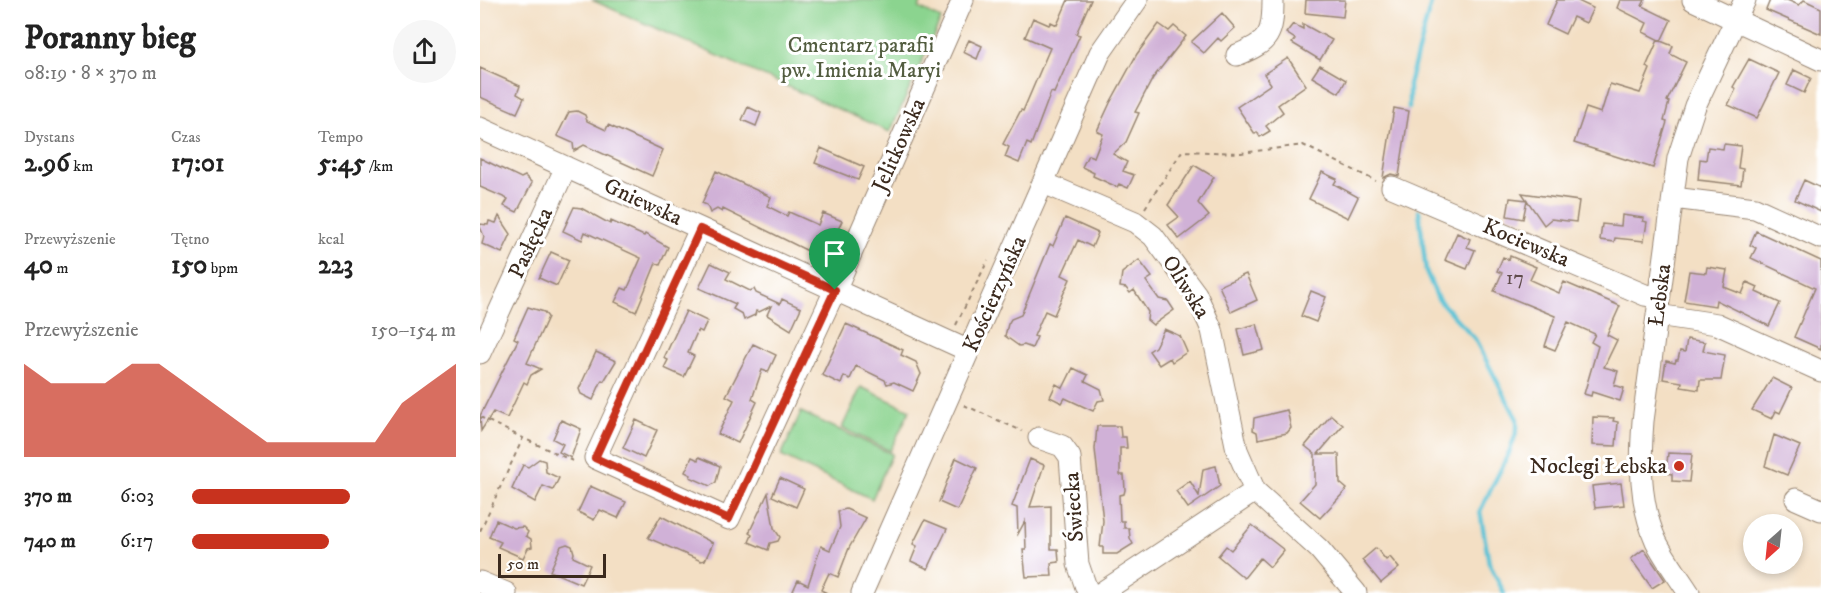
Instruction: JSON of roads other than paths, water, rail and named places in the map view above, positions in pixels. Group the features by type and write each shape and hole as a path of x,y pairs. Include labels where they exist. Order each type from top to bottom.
{"street":[{"name":"Jelitkowska","path":"700,229 595,458 729,519 835,290 963,0"},
{"name":"Kościerzyńska","path":"862,593 1101,53 1137,0"},
{"path":"1237,55 1260,46 1273,25 1274,0"},
{"path":"1693,0 1821,60"},
{"name":"Łebska","path":"1689,593 1656,541 1644,501 1640,462 1678,158 1695,106 1745,0"},
{"name":"Gniewska","path":"480,128 969,351"},
{"name":"Pasłęcka","path":"480,353 566,167"},
{"name":"Oliwska","path":"1044,183 1135,222 1153,236 1200,303 1212,330 1237,450 1256,491 1318,549 1356,593"},
{"name":"Kociewska","path":"1392,187 1645,295 1658,306 1717,324 1821,370"},
{"path":"1673,198 1755,207 1821,238"},
{"name":"Świecka","path":"1039,438 1062,446 1070,457 1078,564 1088,593"},
{"path":"1101,593 1256,491"},
{"path":"1796,499 1821,510"},
{"path":"480,582 506,593"}],"waterway":[{"path":"1409,108 1409,84 1432,0"},
{"path":"1419,211 1426,271 1438,299 1475,339 1517,419 1517,430 1509,453 1480,511 1489,563 1504,593"}],"place":[{"name":"Noclegi Łebska","path":"1679,466"}],"park label":[{"name":"Cmentarz parafii pw. Imienia Maryi","path":"861,58"}]}
